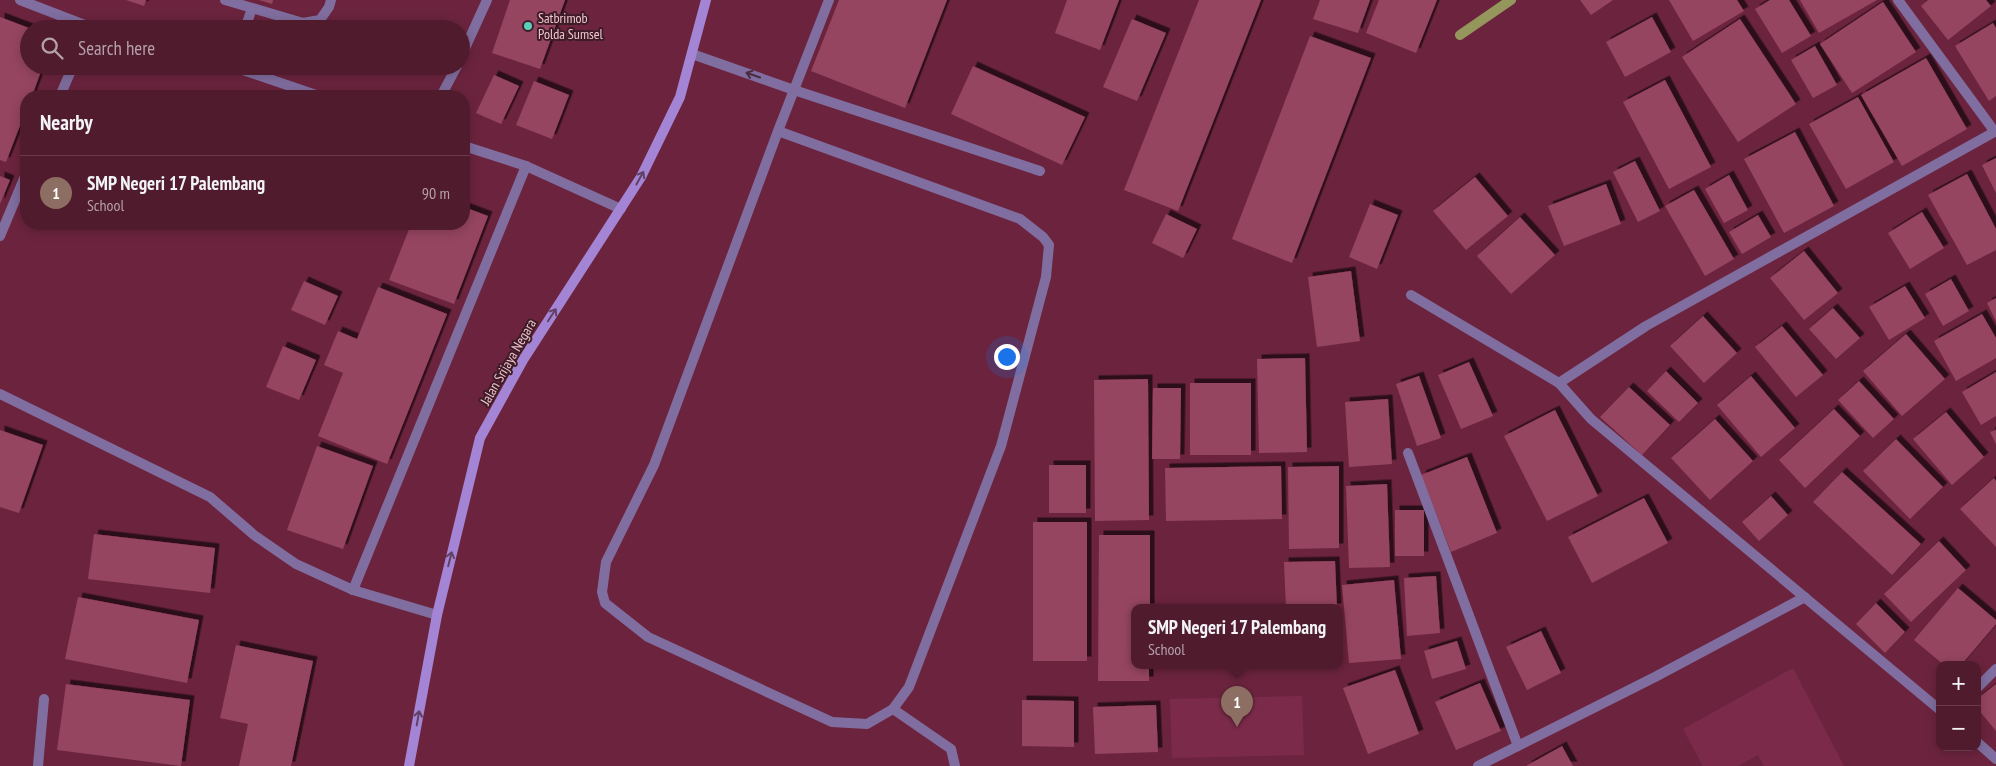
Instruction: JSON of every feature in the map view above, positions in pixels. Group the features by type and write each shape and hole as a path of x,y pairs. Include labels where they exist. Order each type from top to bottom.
{"main road":[{"name":"Jalan Srijaya Negara","path":"409,766 436,615 480,438 523,360 641,177 680,97 706,0"}],"street":[{"path":"20,0 71,20"},
{"path":"225,0 293,20"},
{"path":"320,20 332,0"},
{"path":"470,37 487,0"},
{"path":"778,131 1020,218 1043,237 1049,245 1046,277 1001,446 909,687 893,709 867,724 832,722 648,637 605,604 602,592 606,562 654,465 778,131 829,0"},
{"path":"1559,383 1646,326 1996,131 1898,0"},
{"path":"248,20 252,8"},
{"path":"692,54 794,90 1040,171"},
{"path":"62,90 68,75"},
{"path":"258,75 302,90"},
{"path":"444,90 452,75"},
{"path":"470,148 526,166 621,209"},
{"path":"353,590 526,166"},
{"path":"0,236 20,188"},
{"path":"1411,295 1559,383 1591,419 1936,707"},
{"path":"0,394 210,497 254,535 296,564 353,590 436,615"},
{"path":"1408,453 1518,746"},
{"path":"1478,766 1655,678 1805,597"},
{"path":"1981,684 1996,669"},
{"path":"38,766 44,700"},
{"path":"893,709 951,749 955,766"},
{"path":"1981,746 1996,759"}],"shaded area":[{"path":"1793,668 1844,766 1764,766 1758,755 1738,766 1703,766 1683,729"},
{"path":"1302,696 1304,755 1172,758 1170,699"}],"building":[{"path":"126,0 146,0 144,6"},
{"path":"259,0 273,0 272,4"},
{"name":"Satbrimob Polda Sumsel","path":"510,0 565,0 540,69 492,53"},
{"path":"839,0 947,0 905,108 811,71"},
{"path":"1067,0 1119,0 1100,50 1055,33"},
{"path":"1199,0 1261,0 1178,211 1124,190"},
{"path":"1320,0 1370,0 1358,33 1313,19"},
{"path":"1379,0 1437,0 1416,53 1366,33"},
{"path":"1580,0 1613,0 1591,15"},
{"path":"1669,0 1737,0 1744,11 1693,41"},
{"path":"1770,0 1789,0 1811,36 1782,53 1755,9"},
{"path":"1800,0 1877,0 1819,33"},
{"path":"1928,0 1986,0 1991,6 1948,40 1921,6"},
{"path":"1883,2 1916,52 1852,93 1820,44"},
{"path":"0,17 20,25 20,75 40,75 34,90 20,90 20,126 6,162 0,160"},
{"path":"1652,17 1671,52 1625,77 1606,42"},
{"path":"1132,19 1166,33 1137,101 1103,87"},
{"path":"1740,19 1796,104 1738,142 1682,57"},
{"path":"1993,23 1996,28 1996,96 1989,101 1955,46"},
{"path":"1310,36 1371,58 1292,263 1232,239"},
{"path":"1815,46 1837,85 1813,98 1791,60"},
{"path":"1926,58 1967,129 1902,166 1861,95"},
{"path":"973,66 1085,117 1062,165 951,114"},
{"path":"494,75 519,86 501,124 476,113"},
{"path":"1665,80 1711,167 1669,189 1623,102"},
{"path":"534,81 569,95 552,139 516,125"},
{"path":"1858,97 1894,162 1846,189 1809,124"},
{"path":"1795,132 1834,206 1784,233 1744,159"},
{"path":"1996,158 1996,193 1982,165"},
{"path":"1635,161 1660,211 1638,222 1613,172"},
{"path":"1967,174 1996,229 1996,250 1967,265 1928,195"},
{"path":"1729,175 1748,210 1724,223 1705,189"},
{"path":"0,176 10,180 0,204"},
{"path":"1475,177 1508,216 1466,250 1433,211"},
{"path":"1606,184 1621,224 1564,246 1548,206"},
{"path":"1694,190 1734,259 1705,276 1665,206"},
{"path":"1370,204 1398,215 1377,269 1349,257"},
{"path":"470,209 488,216 454,304 389,280 409,230 470,230"},
{"path":"1922,212 1944,248 1910,269 1888,233"},
{"path":"1166,214 1197,229 1183,258 1152,243"},
{"path":"1758,215 1771,237 1742,254 1729,232"},
{"path":"1520,217 1555,255 1511,294 1477,256"},
{"path":"1804,251 1838,293 1804,320 1770,278"},
{"path":"1351,271 1360,341 1317,347 1308,277"},
{"path":"1951,279 1969,311 1943,326 1925,294"},
{"path":"304,281 338,296 325,325 291,310"},
{"path":"1905,286 1925,318 1889,340 1869,307"},
{"path":"378,287 447,314 387,464 318,436 343,373 324,365 338,331 357,339"},
{"path":"1996,298 1996,321 1987,303"},
{"path":"1833,308 1860,338 1836,359 1809,329"},
{"path":"1982,314 1996,338 1996,358 1956,381 1934,341"},
{"path":"1703,316 1737,353 1704,383 1670,346"},
{"path":"1782,326 1823,375 1796,397 1755,347"},
{"path":"1906,334 1945,379 1902,416 1863,371"},
{"path":"283,346 316,360 299,400 266,387"},
{"path":"1305,358 1307,452 1259,453 1257,359"},
{"path":"1469,362 1493,416 1461,429 1438,375"},
{"path":"1666,371 1698,403 1679,422 1647,391"},
{"path":"1996,372 1996,416 1981,425 1962,392"},
{"path":"1419,376 1441,438 1417,446 1396,384"},
{"path":"1751,376 1795,428 1761,457 1717,405"},
{"path":"1148,379 1149,520 1095,521 1094,380"},
{"path":"1859,381 1894,419 1873,438 1838,400"},
{"path":"1190,383 1251,383 1251,455 1190,455"},
{"path":"1629,387 1670,425 1642,455 1600,417"},
{"path":"1153,388 1181,388 1180,459 1152,459"},
{"path":"1388,399 1392,464 1349,467 1345,402"},
{"path":"1834,409 1860,436 1805,488 1779,460"},
{"path":"1555,410 1598,496 1547,521 1504,436"},
{"path":"1946,412 1984,457 1952,485 1913,439"},
{"path":"1715,419 1753,461 1710,500 1671,458"},
{"path":"0,430 43,445 19,513 0,507"},
{"path":"1996,430 1996,444 1990,432"},
{"path":"1896,439 1943,487 1910,519 1863,471"},
{"path":"317,446 373,466 343,549 287,530"},
{"path":"1467,457 1497,533 1451,552 1421,475"},
{"path":"1049,465 1086,465 1086,513 1049,513"},
{"path":"1281,466 1282,519 1166,521 1165,468"},
{"path":"1339,466 1339,548 1289,549 1288,467"},
{"path":"1842,472 1921,544 1892,575 1813,502"},
{"path":"1994,478 1996,481 1996,547 1960,509"},
{"path":"1387,484 1390,567 1349,568 1346,486"},
{"path":"1771,496 1788,515 1759,541 1742,522"},
{"path":"1644,498 1668,543 1592,583 1568,537"},
{"path":"1395,510 1424,510 1424,556 1395,556"},
{"path":"1033,522 1087,522 1087,661 1033,661"},
{"path":"94,534 215,548 210,593 88,579"},
{"path":"1099,535 1150,535 1150,604 1131,604 1131,669 1149,669 1149,681 1098,681"},
{"path":"1939,541 1966,570 1911,622 1884,594"},
{"path":"1335,561 1337,604 1286,604 1284,562"},
{"path":"1436,576 1440,633 1407,636 1404,578"},
{"path":"1394,580 1401,659 1349,663 1342,585"},
{"path":"1958,588 1996,620 1996,624 1964,661 1939,661 1914,640"},
{"path":"78,597 199,620 187,683 65,659"},
{"path":"1876,603 1905,632 1885,653 1856,624"},
{"path":"1541,631 1561,673 1527,690 1506,647"},
{"path":"1457,641 1466,669 1432,679 1424,651"},
{"path":"236,645 313,661 291,766 239,766 248,724 220,718"},
{"path":"1395,670 1419,734 1368,754 1343,688"},
{"path":"1480,683 1501,731 1456,750 1435,702"},
{"path":"66,684 190,700 181,766 57,750"},
{"path":"1996,684 1996,731 1981,713 1981,696"},
{"path":"1022,700 1074,701 1074,747 1022,746"},
{"path":"1156,705 1158,752 1095,754 1093,707"},
{"path":"1562,746 1573,766 1526,766"}],"waterway":[{"path":"1460,35 1511,0"}],"place":[{"name":"Satbrimob Polda Sumsel","path":"528,26"},
{"name":"SMP Negeri 17 Palembang","path":"1237,727"}]}
